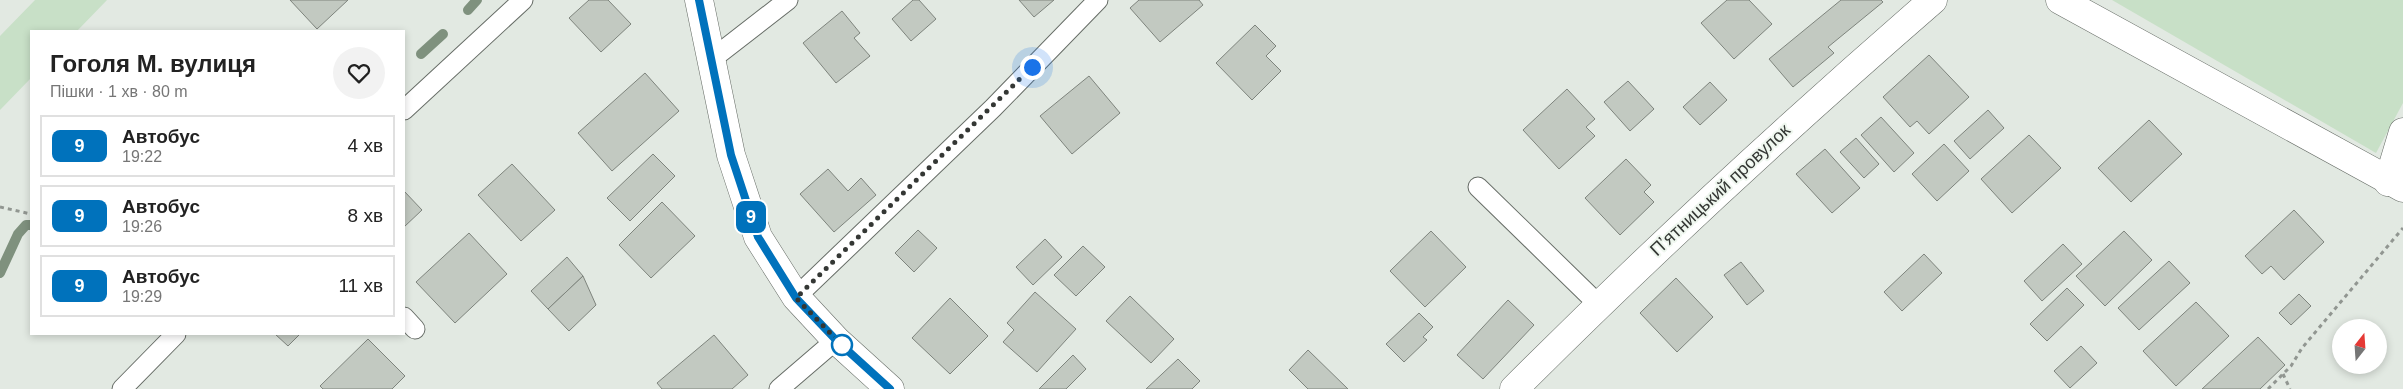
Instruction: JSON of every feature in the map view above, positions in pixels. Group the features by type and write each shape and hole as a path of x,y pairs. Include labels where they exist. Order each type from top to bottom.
{"street":[{"path":"699,0 731,155 758,237 796,298 836,340 890,389"},
{"name":"Пʼятницький провулок","path":"1514,389 1598,304 1806,109 1933,0"},
{"path":"2060,0 2396,185 2403,132"}],"lane":[{"path":"405,109 522,0"},
{"path":"712,59 788,0"},
{"path":"796,298 993,108 1098,0"},
{"path":"1478,186 1598,304"},
{"path":"122,389 175,335"},
{"path":"779,389 836,340"}],"path":[{"path":"0,207 30,214"},
{"path":"2268,389 2283,374 2302,348 2403,228"},
{"path":"2283,374 2290,389"}],"green space":[{"path":"35,0 107,0 78,30 30,30 30,79 0,110 0,36"},
{"path":"2112,0 2403,0 2403,103 2376,153"}],"building":[{"path":"290,0 348,0 317,29"},
{"path":"589,0 608,0 631,24 601,52 569,18"},
{"path":"913,0 919,0 936,19 911,41 892,19"},
{"path":"1019,0 1054,0 1034,17"},
{"path":"1139,0 1199,0 1203,5 1160,42 1130,8"},
{"path":"1727,0 1749,0 1772,24 1734,59 1701,23"},
{"path":"1841,0 1881,0 1883,2 1828,47 1834,53 1793,87 1769,59"},
{"path":"842,11 860,33 854,38 870,56 836,83 803,43"},
{"path":"1255,25 1276,46 1266,56 1281,71 1252,100 1216,63"},
{"path":"1929,55 1969,97 1929,134 1917,121 1910,127 1883,97"},
{"path":"645,73 679,111 612,171 578,133"},
{"path":"1089,76 1120,113 1072,154 1040,116"},
{"path":"1628,81 1654,109 1630,131 1604,102"},
{"path":"1710,82 1727,100 1700,125 1683,107"},
{"path":"1567,89 1595,119 1586,127 1595,136 1559,169 1523,130"},
{"path":"1988,110 2004,128 1970,159 1954,141"},
{"path":"1881,117 1914,153 1894,172 1861,135"},
{"path":"2149,120 2182,154 2131,202 2098,168"},
{"path":"2029,135 2061,168 2012,213 1981,179"},
{"path":"1856,138 1879,164 1864,178 1840,152"},
{"path":"1944,144 1969,171 1937,201 1912,174"},
{"path":"1825,149 1860,188 1832,213 1796,174"},
{"path":"653,154 675,176 630,221 607,198"},
{"path":"1626,159 1651,185 1644,192 1654,202 1620,235 1585,198"},
{"path":"512,164 555,210 521,241 478,195"},
{"path":"828,169 848,191 861,178 876,195 834,232 800,194"},
{"path":"405,192 422,210 405,226"},
{"path":"662,202 695,236 651,278 619,245"},
{"path":"2294,210 2324,242 2284,280 2271,266 2262,274 2245,256"},
{"path":"918,230 937,248 914,272 895,253"},
{"path":"1431,231 1466,267 1425,307 1390,271"},
{"path":"2124,231 2152,260 2105,306 2076,276"},
{"path":"469,233 507,274 455,323 416,282"},
{"path":"1045,239 1062,257 1033,285 1016,267"},
{"path":"2063,244 2082,264 2042,301 2024,281"},
{"path":"1083,246 1105,267 1076,296 1054,275"},
{"path":"1924,254 1942,273 1902,311 1884,292"},
{"path":"567,257 583,276 548,309 531,291"},
{"path":"2169,261 2190,283 2139,330 2118,308"},
{"path":"1741,262 1764,291 1747,305 1724,275"},
{"path":"583,276 596,305 569,331 548,309"},
{"path":"1676,278 1713,317 1677,352 1640,313"},
{"path":"2067,288 2084,305 2047,341 2030,324"},
{"path":"1035,292 1076,329 1037,372 1003,342 1014,330 1007,323"},
{"path":"2299,294 2311,306 2291,325 2279,313"},
{"path":"1130,296 1174,339 1151,363 1106,321"},
{"path":"950,298 988,336 950,374 912,338"},
{"path":"1508,300 1534,325 1483,379 1457,355"},
{"path":"2196,302 2229,336 2176,386 2143,351"},
{"path":"1419,313 1433,327 1423,337 1427,340 1404,362 1386,344"},
{"path":"276,335 299,335 288,346"},
{"path":"714,335 748,375 732,389 662,389 657,383"},
{"path":"2258,337 2285,365 2260,389 2202,389"},
{"path":"368,339 405,376 392,389 323,389 320,386"},
{"path":"2081,346 2097,363 2070,388 2054,371"},
{"path":"1308,350 1348,389 1308,389 1289,370"},
{"path":"1073,355 1086,369 1066,389 1039,389"},
{"path":"1178,359 1200,381 1192,389 1146,389"}],"waterway":[{"path":"468,10 477,0"},
{"path":"421,54 443,34"},
{"path":"0,273 18,234 26,225 30,225"}],"bus line":[{"name":"9","path":"699,0 731,155 758,237 796,298 836,340 890,389"}],"route":[{"path":"842,345 796,298 993,108 1032,67"}]}
